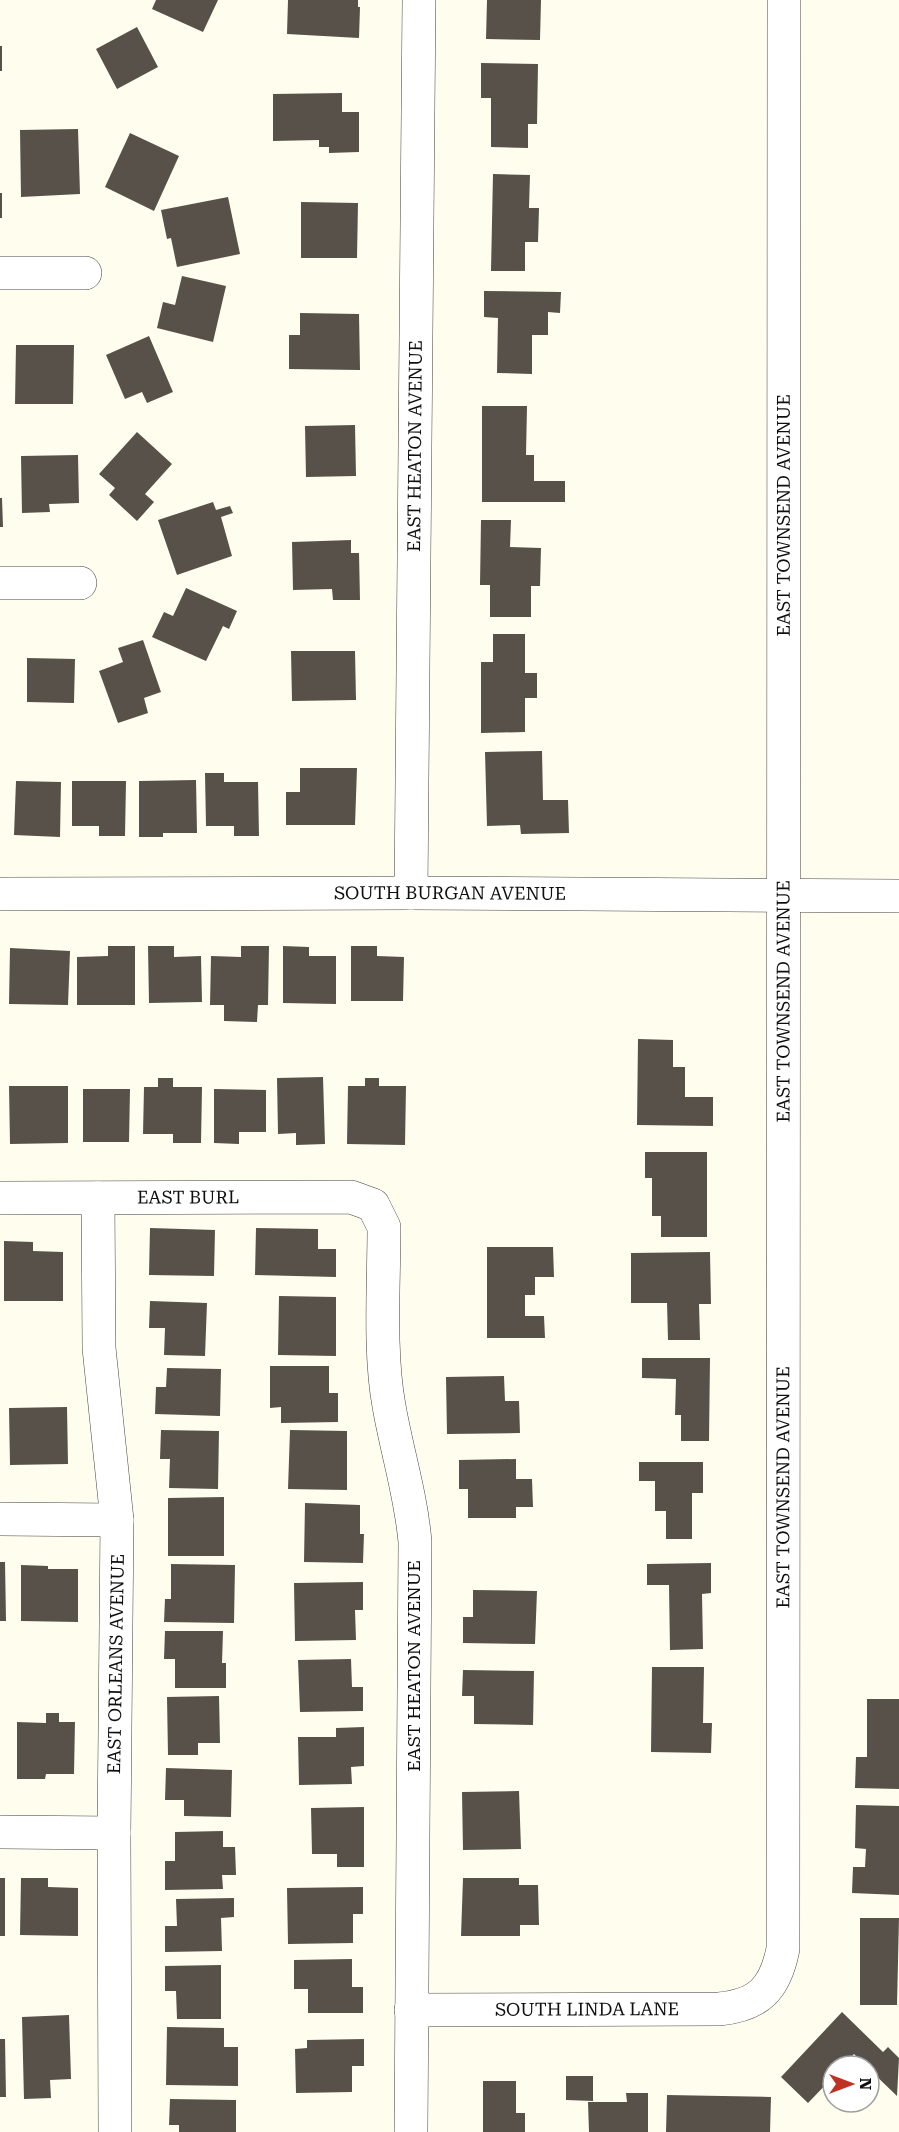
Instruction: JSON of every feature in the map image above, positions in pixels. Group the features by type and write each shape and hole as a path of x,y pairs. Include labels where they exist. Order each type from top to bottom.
{"street":[{"name":"EAST HEATON AVENUE","path":"411,893 419,0"},
{"name":"EAST TOWNSEND AVENUE","path":"760,1996 771,1985 780,1967 783,1950 784,0"},
{"path":"0,273 85,273"},
{"path":"0,582 80,583"},
{"name":"SOUTH BURGAN AVENUE","path":"0,894 411,893 899,896"},
{"name":"EAST BURL","path":"0,1198 351,1197 373,1205"},
{"name":"EAST ORLEANS AVENUE","path":"98,1198 99,1348 117,1520 114,1833 115,2132"},
{"name":"EAST HEATON AVENUE","path":"373,1205 384,1227 385,1378 413,1516 415,1542 411,2132"},
{"path":"0,1519 117,1520"},
{"path":"0,1832 114,1833"},
{"name":"SOUTH LINDA LANE","path":"411,2010 719,2009 746,2004 760,1996"}],"building":[{"path":"156,0 218,0 203,32 152,9"},
{"path":"288,0 358,0 358,7 360,7 359,38 287,34"},
{"path":"487,0 541,0 540,40 486,39"},
{"path":"137,27 158,67 117,89 96,49"},
{"path":"0,46 2,46 2,71 0,71"},
{"path":"481,63 538,64 537,124 528,124 528,148 491,147 491,98 481,98"},
{"path":"342,93 342,112 359,112 359,152 329,153 329,147 319,147 319,140 273,141 273,94"},
{"path":"78,129 80,194 21,197 20,130"},
{"path":"130,133 179,156 154,211 105,187"},
{"path":"493,174 530,175 529,208 539,208 538,242 525,242 525,271 491,271"},
{"path":"0,193 2,193 2,218 0,218"},
{"path":"228,197 240,254 177,267 171,238 167,239 161,210"},
{"path":"301,202 358,203 357,258 301,258"},
{"path":"182,276 226,286 213,342 157,328 163,302 175,305"},
{"path":"484,291 561,292 560,313 548,312 548,335 532,335 532,374 497,373 498,318 484,317"},
{"path":"300,313 359,314 360,370 289,369 289,335 300,335"},
{"path":"149,336 173,392 147,403 142,392 125,399 106,355"},
{"path":"16,345 74,345 73,404 15,404"},
{"path":"482,406 527,406 526,455 534,455 534,481 565,481 565,502 482,502"},
{"path":"355,425 356,476 306,477 305,426"},
{"path":"137,432 172,464 145,494 154,502 137,521 109,495 115,488 99,474"},
{"path":"78,455 79,503 49,504 50,512 22,513 21,456"},
{"path":"0,498 2,498 3,527 0,527"},
{"path":"213,502 216,510 230,506 233,513 221,517 232,556 177,575 158,520"},
{"path":"481,520 511,520 510,547 541,548 540,586 531,586 531,617 490,617 490,585 480,585"},
{"path":"351,540 351,553 359,553 360,600 333,600 332,589 293,590 292,542"},
{"path":"186,588 237,611 229,629 223,626 206,661 152,637 164,612 173,616"},
{"path":"493,634 525,634 525,673 537,673 537,698 525,698 525,732 481,733 481,662 493,662"},
{"path":"143,640 161,692 144,698 148,713 118,723 99,671 123,662 118,648"},
{"path":"291,651 355,651 356,700 292,701"},
{"path":"27,658 75,659 74,703 27,702"},
{"path":"542,751 543,800 568,800 569,833 521,834 520,825 487,826 485,752"},
{"path":"300,768 357,768 355,825 286,825 286,792 300,792"},
{"path":"205,773 224,773 224,782 258,782 259,836 234,836 234,826 206,826"},
{"path":"196,780 197,833 163,833 163,837 139,837 139,781"},
{"path":"16,781 61,782 60,837 14,835"},
{"path":"72,781 126,781 125,836 99,836 99,826 72,826"},
{"path":"108,946 135,946 135,1005 77,1005 77,957 108,956"},
{"path":"148,946 174,946 174,957 201,956 202,1002 149,1003"},
{"path":"241,946 269,946 268,1005 258,1005 257,1022 224,1021 224,1005 210,1005 211,956 241,957"},
{"path":"283,946 309,947 309,956 336,956 336,1004 283,1003"},
{"path":"351,946 377,946 377,956 404,957 403,1001 351,1001"},
{"path":"10,948 70,951 68,1005 9,1004"},
{"path":"638,1039 673,1040 673,1067 685,1067 685,1097 713,1097 713,1126 637,1125"},
{"path":"323,1077 325,1144 296,1145 296,1133 278,1134 277,1078"},
{"path":"158,1078 173,1078 173,1087 202,1087 201,1143 173,1143 173,1134 143,1134 144,1087 158,1087"},
{"path":"365,1078 379,1078 379,1086 406,1086 405,1145 347,1144 348,1086 365,1086"},
{"path":"9,1086 68,1086 68,1143 10,1144"},
{"path":"83,1089 130,1089 129,1142 83,1142"},
{"path":"214,1089 266,1090 266,1132 239,1132 239,1144 214,1143"},
{"path":"645,1152 707,1152 707,1237 661,1237 661,1216 652,1216 652,1178 645,1178"},
{"path":"150,1228 215,1230 214,1276 149,1275"},
{"path":"256,1228 318,1229 318,1249 336,1249 336,1277 255,1275"},
{"path":"4,1241 33,1242 33,1251 63,1252 63,1301 4,1301"},
{"path":"487,1247 553,1247 554,1277 535,1277 535,1295 525,1295 525,1316 544,1316 545,1338 487,1338"},
{"path":"710,1252 711,1304 699,1304 700,1340 668,1340 667,1303 631,1303 631,1253"},
{"path":"279,1296 336,1297 336,1356 278,1355"},
{"path":"150,1301 207,1303 205,1356 164,1355 165,1328 149,1328"},
{"path":"642,1358 710,1358 709,1441 681,1441 681,1415 675,1415 676,1379 642,1378"},
{"path":"270,1366 329,1366 329,1393 338,1393 338,1422 281,1423 281,1407 270,1408"},
{"path":"167,1368 221,1369 220,1416 155,1414 156,1387 166,1387"},
{"path":"504,1376 505,1401 519,1401 520,1433 447,1434 446,1377"},
{"path":"67,1407 68,1464 10,1465 9,1408"},
{"path":"161,1430 219,1431 218,1489 169,1488 170,1459 160,1459"},
{"path":"290,1430 347,1431 347,1490 288,1489"},
{"path":"516,1459 516,1479 532,1479 533,1507 516,1507 516,1518 468,1518 468,1489 459,1489 459,1460"},
{"path":"639,1462 703,1462 703,1493 692,1493 692,1539 666,1539 666,1511 655,1511 655,1481 639,1481"},
{"path":"224,1497 224,1556 168,1556 168,1498"},
{"path":"305,1503 360,1505 360,1534 364,1534 363,1563 304,1562"},
{"path":"0,1562 5,1562 6,1621 0,1621"},
{"path":"711,1563 711,1593 702,1594 703,1649 670,1650 669,1585 647,1585 647,1564"},
{"path":"171,1564 235,1565 234,1623 164,1622 165,1599 171,1599"},
{"path":"21,1565 48,1566 48,1569 78,1569 78,1622 21,1621"},
{"path":"363,1582 363,1610 355,1610 356,1640 295,1641 294,1583"},
{"path":"473,1590 537,1591 535,1644 463,1643 463,1617 473,1617"},
{"path":"165,1631 223,1631 222,1663 226,1663 226,1688 175,1688 175,1659 164,1659"},
{"path":"351,1659 352,1687 363,1687 363,1711 300,1712 298,1660"},
{"path":"652,1667 704,1667 703,1723 712,1723 711,1753 651,1752"},
{"path":"463,1670 534,1671 533,1725 474,1724 474,1696 462,1696"},
{"path":"219,1696 220,1743 198,1743 198,1755 168,1755 167,1697"},
{"path":"867,1699 899,1699 899,1789 855,1788 856,1757 867,1757"},
{"path":"46,1713 59,1713 59,1722 75,1722 74,1774 46,1774 45,1779 17,1779 17,1722 46,1723"},
{"path":"364,1727 364,1766 351,1767 352,1784 299,1785 298,1737 336,1737 336,1728"},
{"path":"166,1768 232,1770 231,1817 184,1816 184,1800 165,1800"},
{"path":"519,1791 521,1849 463,1850 462,1792"},
{"path":"856,1805 899,1806 899,1895 852,1893 853,1867 865,1867 866,1849 855,1848"},
{"path":"364,1807 364,1867 337,1867 337,1854 312,1854 311,1808"},
{"path":"223,1831 223,1847 235,1847 236,1875 222,1875 223,1889 165,1890 165,1861 175,1861 175,1832"},
{"path":"0,1878 5,1878 5,1936 0,1936"},
{"path":"21,1878 48,1878 48,1887 78,1888 78,1936 20,1935"},
{"path":"463,1878 519,1878 519,1885 538,1885 539,1925 520,1925 520,1936 461,1936"},
{"path":"363,1887 363,1914 353,1914 353,1943 288,1944 287,1888"},
{"path":"234,1898 234,1917 221,1918 222,1951 165,1952 165,1926 177,1926 176,1899"},
{"path":"860,1918 899,1918 897,2005 860,2005"},
{"path":"352,1959 352,1987 363,1987 363,2013 308,2013 308,1989 294,1989 294,1960"},
{"path":"221,1965 221,2019 177,2019 176,1991 165,1991 165,1966"},
{"path":"842,2012 883,2052 888,2047 899,2058 897,2096 881,2081 881,2054 821,2054 821,2089 808,2103 781,2077"},
{"path":"69,2015 71,2079 50,2080 51,2098 24,2099 22,2017"},
{"path":"167,2027 224,2028 224,2047 238,2047 238,2086 166,2085"},
{"path":"0,2039 5,2039 6,2097 0,2097"},
{"path":"364,2039 364,2066 352,2066 352,2092 296,2093 295,2049 307,2048 307,2040"},
{"path":"566,2076 593,2076 593,2101 566,2100"},
{"path":"483,2081 516,2081 516,2113 525,2113 525,2132 483,2132"},
{"path":"626,2093 648,2093 648,2132 589,2132 588,2102 627,2102"},
{"path":"667,2095 771,2097 770,2132 666,2132"},
{"path":"170,2099 236,2100 236,2132 179,2132 179,2125 169,2125"}]}
